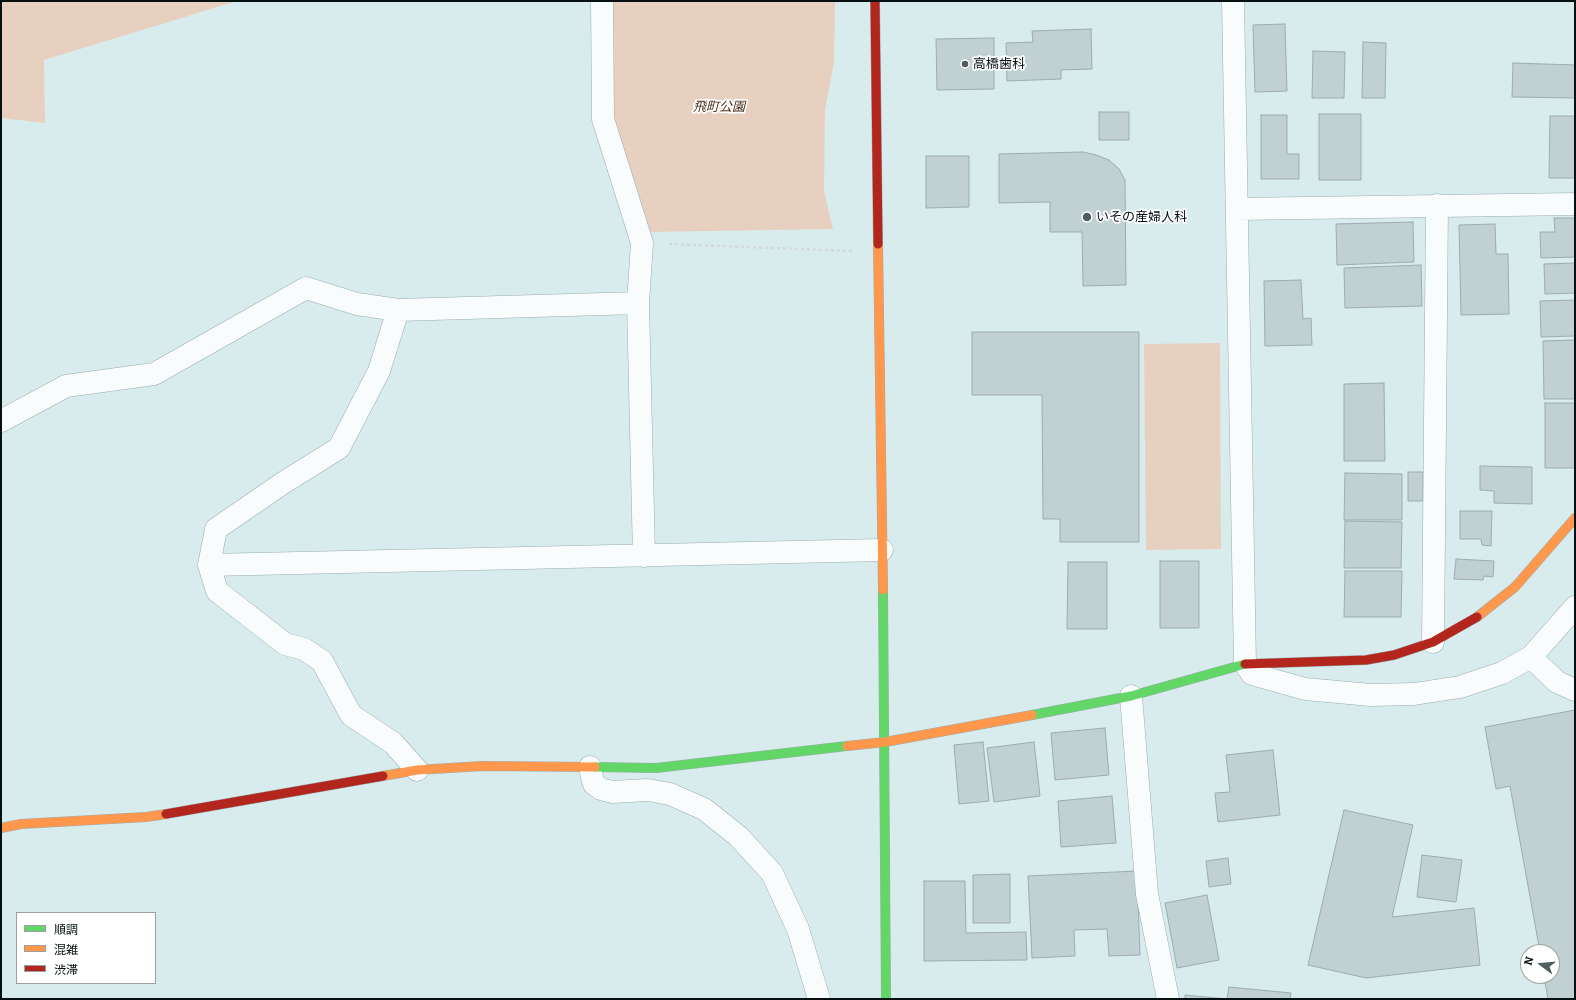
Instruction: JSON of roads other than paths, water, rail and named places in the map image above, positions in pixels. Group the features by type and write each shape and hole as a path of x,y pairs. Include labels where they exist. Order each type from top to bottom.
{"street":[{"path":"602,1 603,119 642,243 638,304 644,556"},
{"path":"876,1 885,742 886,999"},
{"path":"1233,1 1245,664 1252,674 1305,688 1371,695 1414,694 1460,687 1502,673 1531,657 1575,608"},
{"path":"1237,209 1575,204"},
{"path":"1433,642 1437,205"},
{"path":"1,421 66,386 154,374 306,288 358,304 398,310 638,304"},
{"path":"398,310 379,371 339,448 216,528 209,565 217,591 285,644 304,649 322,661 351,715 394,743 417,770"},
{"path":"1,828 21,824 146,817 417,770 482,766 656,768 885,742 1132,696 1245,664 1366,660 1394,655 1433,642 1479,616 1515,586 1575,518"},
{"path":"209,565 882,550"},
{"path":"1531,657 1557,682 1575,690"},
{"path":"1132,696 1147,894 1168,999"},
{"path":"590,767 594,784 601,789 612,792 648,790 670,794 704,809 738,836 772,873 798,929 818,999"}],"place":[{"name":"高橋歯科","path":"965,64"},
{"name":"いその産婦人科","path":"1087,217"}],"park label":[{"name":"飛町公園","path":"719,107"}]}
